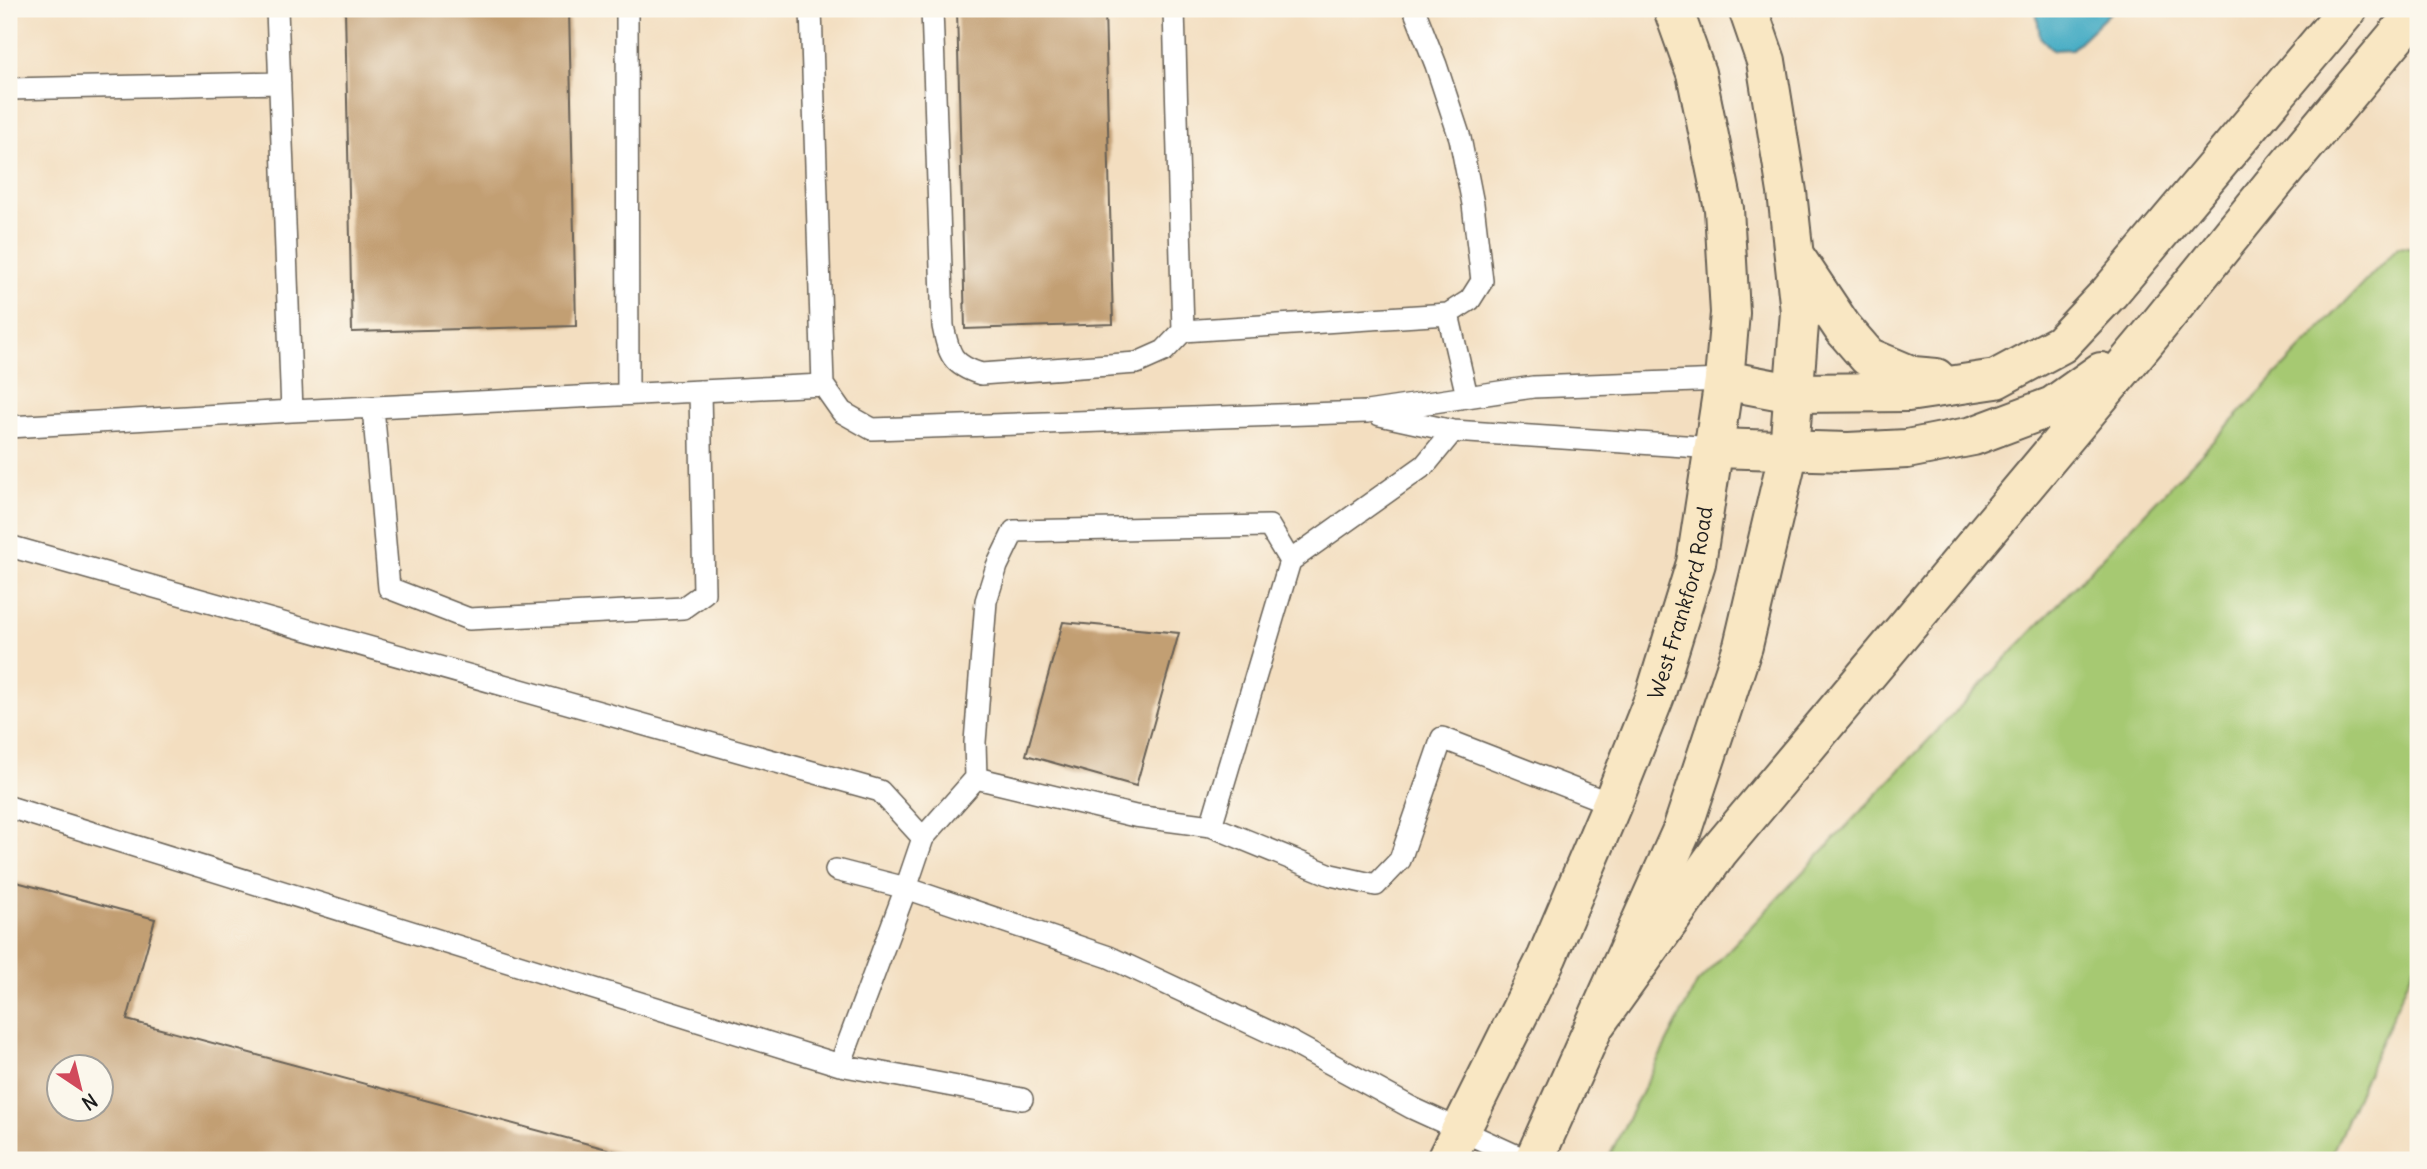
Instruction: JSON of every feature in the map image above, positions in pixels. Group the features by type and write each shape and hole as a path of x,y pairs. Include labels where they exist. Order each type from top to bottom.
{"main road":[{"name":"West Frankford Road","path":"1453,1146 1547,957 1612,804 1655,696 1696,563 1715,448 1730,313 1724,209 1696,74 1673,9"},
{"path":"1534,1160 1682,830 1743,646 1789,450 1800,312 1787,192 1766,61 1748,9"},
{"path":"1724,380 1792,393 1908,392 1996,379 2061,344 2110,292 2348,9"},
{"path":"1597,1022 1719,851 2145,342 2418,10"},
{"path":"1794,256 1842,327 1868,357 1913,376 1980,381"},
{"path":"1715,448 1848,452 1907,449 1973,436 2053,406 2145,342"}],"lane":[{"path":"277,9 292,411"},
{"path":"627,9 628,394"},
{"path":"811,9 823,385 842,412 872,429 1367,412 1533,387 1724,380"},
{"path":"932,9 943,326 947,348 961,368 981,374 1138,363 1164,351 1183,331 1448,314 1470,300 1482,281 1473,204 1460,138 1414,9"},
{"path":"1174,9 1183,331"},
{"path":"9,89 279,83"},
{"path":"1448,314 1466,396"},
{"path":"9,427 823,385"},
{"path":"373,407 388,588 469,619 683,608 704,593 700,391"},
{"path":"1367,412 1453,431 1715,448"},
{"path":"1211,826 1290,561 1425,465 1453,431"},
{"path":"840,1065 923,838 976,778 975,742 986,601 997,566 1014,531 1269,526 1290,561"},
{"path":"9,546 880,791 923,838"},
{"path":"976,778 1135,816 1211,826 1331,875 1376,885 1401,860 1442,738 1612,804"},
{"path":"9,807 840,1065 1022,1099"},
{"path":"836,870 906,888 1109,957 1289,1041 1412,1108 1453,1146 1526,1160"}],"green space":[{"path":"2398,247 2418,249 2418,958 2329,1160 1607,1160 1697,983"}],"water":[{"path":"2036,9 2117,9 2072,49 2053,50 2040,37"}],"building":[{"path":"345,9 569,9 576,326 352,332"},
{"path":"957,9 1105,9 1113,324 965,329"},
{"path":"1063,622 1179,633 1136,786 1026,755"},
{"path":"9,880 155,919 127,1020 648,1160 9,1160"}]}
